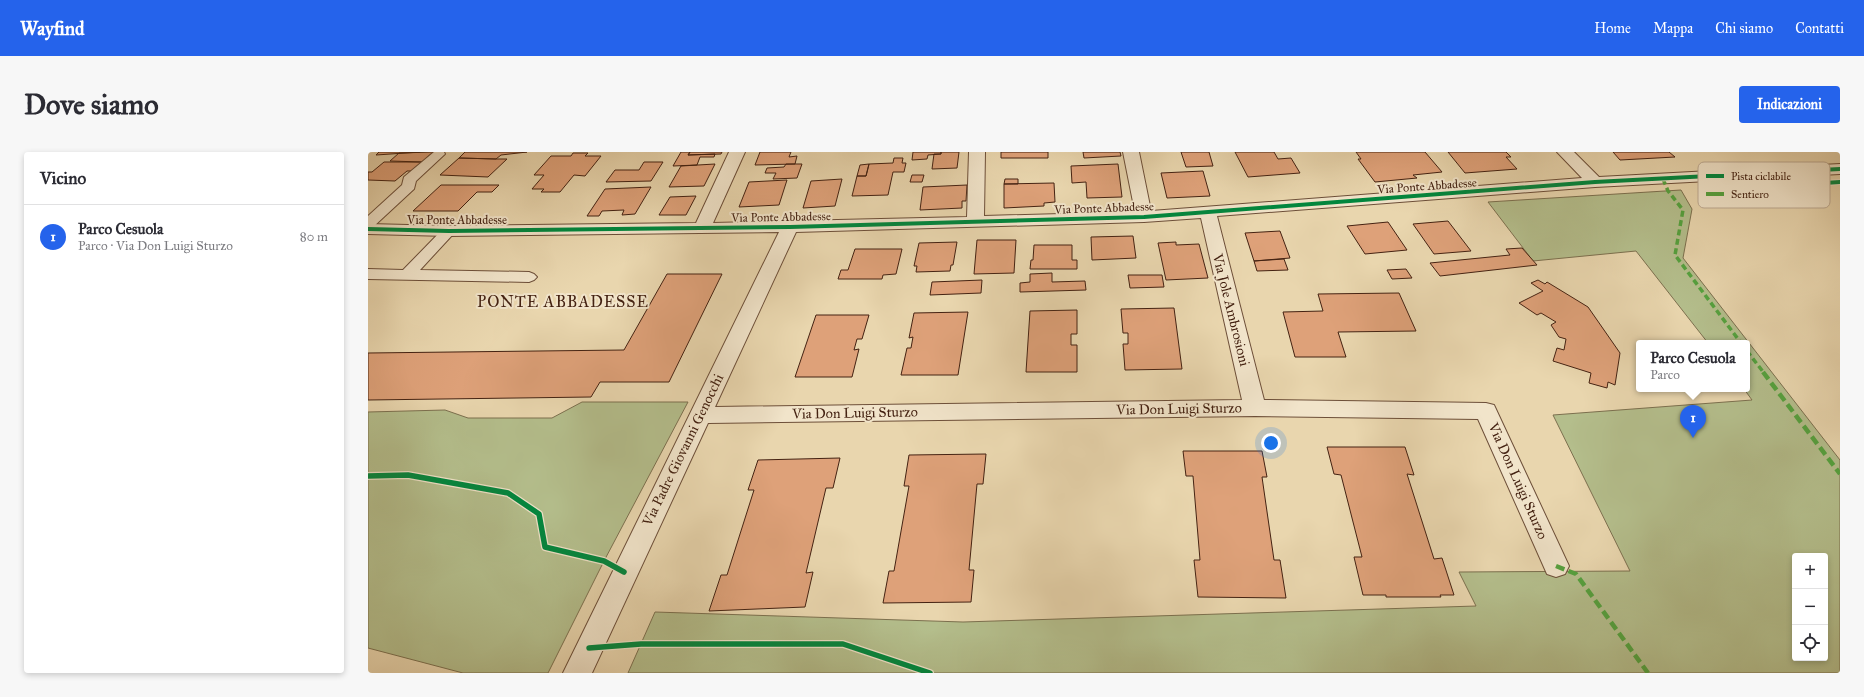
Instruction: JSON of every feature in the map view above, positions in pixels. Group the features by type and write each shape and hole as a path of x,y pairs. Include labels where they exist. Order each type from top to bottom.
{"street":[{"path":"702,229 738,152"},
{"path":"975,222 977,152"},
{"path":"1131,152 1144,217"},
{"path":"1565,152 1595,182"},
{"name":"Via Ponte Abbadesse","path":"1830,170 1840,169"},
{"name":"Via Ponte Abbadesse","path":"368,229 449,231 790,228 1144,217 1595,182 1698,177"},
{"name":"Via Jole Ambrosioni","path":"1208,213 1255,408"},
{"name":"Via Padre Giovanni Genocchi","path":"577,673 624,572 790,228"},
{"name":"Via Don Luigi Sturzo","path":"701,415 1255,408 1486,411 1556,566"}],"lane":[{"path":"368,224 409,186 409,180 439,154"},
{"path":"407,275 449,231"},
{"path":"368,274 530,277"}],"green space":[{"path":"1681,190 1692,209 1683,258 1747,340 1706,340 1636,251 1533,261 1488,202"},
{"path":"1750,344 1840,460 1840,673 628,673 655,612 963,622 1476,606 1459,572 1630,571 1553,415 1752,400 1746,392 1750,392"},
{"path":"582,402 688,402 604,561 548,673 463,673 368,648 368,412 445,410 468,418 552,418"}],"building":[{"path":"379,152 420,152 376,155"},
{"path":"433,152 422,162 390,161 399,153"},
{"path":"465,152 527,152 501,155 496,159 459,158"},
{"path":"681,152 690,152 688,155 715,154 714,157 700,157 697,165 673,166"},
{"path":"690,152 722,152 721,154 688,155"},
{"path":"760,152 791,152 789,157 797,156 795,164 755,165"},
{"path":"913,152 941,152 941,154 928,155 927,159 912,160"},
{"path":"941,152 959,152 957,168 932,169 934,154 941,154"},
{"path":"1001,152 1048,152 1048,158 1001,158"},
{"path":"1083,152 1120,152 1121,156 1084,158"},
{"path":"1181,152 1209,152 1213,166 1186,167"},
{"path":"1235,152 1274,152 1278,159 1291,158 1300,173 1248,177"},
{"path":"1356,152 1425,152 1442,172 1413,175 1417,178 1375,182 1358,159 1361,159"},
{"path":"1448,152 1506,152 1511,157 1506,157 1517,169 1465,173"},
{"path":"1613,152 1669,152 1675,157 1620,160"},
{"path":"573,153 588,153 585,156 601,156 585,176 574,175 560,192 541,192 544,189 532,189 544,175 534,175 551,156 571,156"},
{"path":"459,158 507,159 488,177 440,175"},
{"path":"894,158 903,158 902,163 906,163 904,172 893,172 888,195 852,196 857,176 866,176 869,164 893,163"},
{"path":"384,162 422,162 412,171 407,171 395,181 368,180 368,172 372,172"},
{"path":"644,162 663,162 651,181 606,182 615,170 639,170"},
{"path":"715,164 704,186 669,187 681,166"},
{"path":"786,164 802,164 797,178 773,179 776,173 765,173 767,168 784,167"},
{"path":"869,164 866,176 857,176 860,165"},
{"path":"1118,164 1122,197 1087,198 1086,182 1072,183 1071,166"},
{"path":"1203,171 1210,196 1167,198 1161,173"},
{"path":"912,175 924,175 922,182 910,182"},
{"path":"842,179 835,206 803,208 811,181"},
{"path":"1005,179 1018,179 1018,184 1004,184"},
{"path":"787,180 779,205 739,207 749,182"},
{"path":"1054,183 1055,202 1044,203 1044,206 1004,208 1004,184"},
{"path":"441,185 499,185 492,192 477,192 458,211 413,211"},
{"path":"967,185 966,201 962,201 962,208 920,210 923,187"},
{"path":"651,187 635,214 622,215 624,210 602,211 599,216 587,216 605,189"},
{"path":"696,196 686,215 659,215 670,197"},
{"path":"1448,221 1471,251 1434,254 1413,224"},
{"path":"1388,222 1407,250 1365,254 1347,226"},
{"path":"1280,231 1290,258 1254,261 1245,233"},
{"path":"1133,236 1136,258 1092,260 1091,237"},
{"path":"977,240 1016,240 1014,273 974,274"},
{"path":"957,242 953,265 951,265 950,271 916,272 917,266 914,266 919,243"},
{"path":"1176,242 1176,245 1199,244 1208,278 1166,280 1158,243"},
{"path":"1034,245 1072,245 1072,260 1077,260 1077,269 1030,269 1031,260 1033,260"},
{"path":"1522,248 1537,265 1440,276 1430,263 1510,255 1506,249"},
{"path":"855,249 902,249 896,274 883,275 882,279 838,279 841,270 848,270"},
{"path":"1284,259 1288,270 1257,271 1254,261"},
{"path":"1406,269 1412,278 1392,279 1387,270"},
{"path":"1052,273 1052,282 1085,281 1086,290 1020,292 1020,283 1030,282 1030,274"},
{"path":"667,274 722,274 669,382 600,382 591,397 368,400 368,353 624,350"},
{"path":"1128,275 1162,275 1164,287 1130,288"},
{"path":"982,280 981,293 930,295 932,282"},
{"path":"1538,280 1545,284 1547,282 1588,307 1620,353 1615,385 1608,382 1607,388 1589,383 1591,373 1553,361 1557,348 1564,350 1566,339 1559,337 1551,325 1556,322 1541,313 1537,315 1519,303 1543,291 1531,283"},
{"path":"1399,293 1416,331 1338,332 1346,357 1295,357 1283,312 1323,311 1318,294"},
{"path":"1174,308 1182,369 1125,370 1123,344 1128,344 1128,333 1123,333 1121,309"},
{"path":"1077,310 1077,334 1071,334 1071,345 1077,345 1077,372 1026,372 1030,311"},
{"path":"968,312 958,375 901,375 907,348 911,348 913,337 909,338 914,313"},
{"path":"816,315 869,315 862,339 857,339 854,350 859,349 852,377 795,377"},
{"path":"1327,447 1405,447 1414,475 1407,474 1434,559 1442,558 1454,595 1440,595 1441,597 1386,597 1386,595 1363,595 1354,557 1362,557 1341,475 1334,474"},
{"path":"1183,451 1262,451 1267,477 1262,477 1274,560 1280,560 1286,598 1198,597 1194,560 1200,560 1193,476 1186,476"},
{"path":"986,454 983,484 977,484 969,570 974,570 971,602 883,603 889,571 894,571 909,486 904,486 909,455"},
{"path":"840,458 833,488 826,488 806,573 813,572 805,607 709,611 721,575 727,575 754,490 748,490 758,460"}],"marked path":[{"path":"1663,179 1668,191 1683,210 1675,255 1739,340"},
{"path":"1750,355 1840,474"},
{"path":"1556,566 1576,574 1648,673"}],"cycle path":[{"path":"1830,170 1840,169"},
{"path":"368,229 449,231 790,227 1144,217 1595,182 1698,177"},
{"path":"1830,183 1840,182"},
{"path":"368,476 408,475 508,493 539,514 545,547 604,561 624,572"},
{"path":"589,648 641,644 843,644 930,673"}],"place":[{"name":"Parco Cesuola","path":"1693,438"}],"district":[{"name":"PONTE ABBADESSE","path":"563,301"}]}
